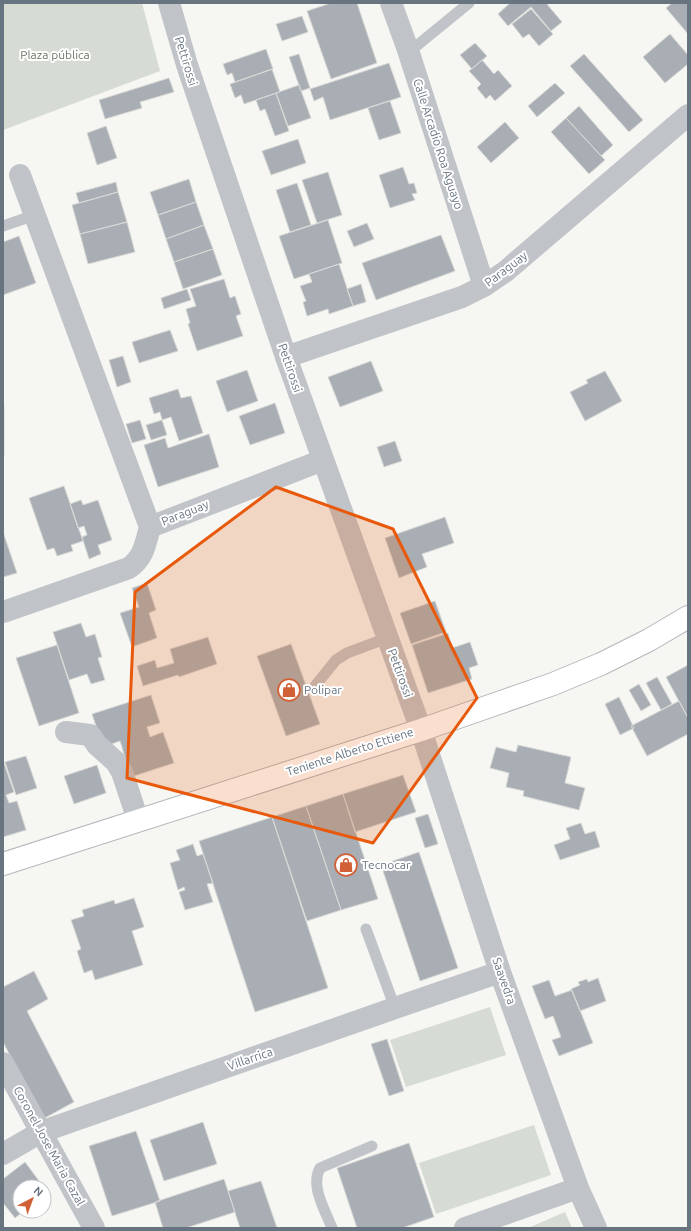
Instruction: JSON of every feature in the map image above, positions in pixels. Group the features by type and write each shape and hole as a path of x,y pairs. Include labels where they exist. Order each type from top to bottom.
{"main road":[{"name":"Teniente Alberto Ettiene","path":"3,864 421,730 553,684 601,664 649,640 688,617"}],"street":[{"name":"Pettirossi","path":"169,3 187,65 286,357 421,730"},
{"name":"Calle Arcadio Roa Aguayo","path":"391,3 409,52 484,286"},
{"name":"Paraguay","path":"286,357 462,297 484,286 506,271 688,115"},
{"path":"20,175 150,527"},
{"name":"Paraguay","path":"3,612 129,568 137,562 143,552 150,527 323,460"},
{"name":"Saavedra","path":"421,730 500,972 578,1188 596,1228"},
{"path":"66,732 90,735 96,745 116,762 122,772 137,821"},
{"name":"Villarrica","path":"3,1154 41,1132 500,972"},
{"name":"Coronel Jose Maria Cazal","path":"3,1063 94,1228"},
{"path":"465,1228 578,1188"}],"lane":[{"path":"409,52 469,3"},
{"path":"3,226 35,215"},
{"path":"315,686 336,660 347,653 387,638"},
{"path":"366,929 395,1008"},
{"path":"332,1228 318,1190 316,1175 320,1168 372,1146"}],"highlighted area":[{"path":"276,487 393,529 477,698 373,843 127,778 135,592"}],"green space":[{"name":"Plaza pública","path":"3,3 142,3 160,71 3,130"},
{"path":"490,1007 506,1055 406,1087 390,1040"},
{"path":"534,1125 551,1175 436,1214 419,1163"},
{"path":"565,1212 572,1228 528,1228"}],"building":[{"path":"331,3 357,3 377,63 331,79 307,11"},
{"path":"510,3 546,3 562,22 551,31 531,7 508,26 498,14"},
{"path":"672,3 688,3 688,34 666,8"},
{"path":"531,9 553,34 539,46 529,34 523,38 512,24"},
{"path":"302,16 308,32 282,41 276,24"},
{"path":"670,34 688,55 688,64 665,83 643,57"},
{"path":"475,43 487,56 472,69 460,55"},
{"path":"266,49 273,69 235,82 232,73 227,75 223,64"},
{"path":"299,54 310,88 301,91 289,57"},
{"path":"584,54 643,120 629,132 570,66"},
{"path":"482,60 494,74 498,70 512,86 495,101 490,95 486,99 477,88 481,84 469,71"},
{"path":"389,63 401,97 330,120 323,97 314,101 310,89"},
{"path":"272,69 280,92 244,104 241,95 235,98 230,84"},
{"path":"169,78 174,92 140,102 142,108 105,119 99,100"},
{"path":"555,83 565,93 537,117 528,106"},
{"path":"299,85 311,118 288,126 276,93"},
{"path":"276,93 289,131 275,136 265,109 260,111 256,100"},
{"path":"390,101 401,133 379,140 368,108"},
{"path":"579,106 613,145 601,156 566,118"},
{"path":"566,118 605,160 589,174 551,132"},
{"path":"505,122 519,138 491,163 477,147"},
{"path":"106,126 117,158 97,165 87,133"},
{"path":"298,139 306,163 271,175 262,151"},
{"path":"403,167 409,184 414,183 417,193 412,194 415,200 390,208 379,175"},
{"path":"328,172 342,215 317,223 302,180"},
{"path":"189,179 196,202 158,215 150,192"},
{"path":"116,182 118,192 79,203 76,193"},
{"path":"297,183 311,225 290,232 276,190"},
{"path":"118,192 127,222 80,234 72,205"},
{"path":"196,202 204,225 166,239 158,215"},
{"path":"328,220 342,263 294,279 279,236"},
{"path":"127,222 135,252 88,264 80,234"},
{"path":"367,223 374,239 354,247 347,231"},
{"path":"204,225 213,249 174,262 166,239"},
{"path":"441,235 455,271 376,300 362,263"},
{"path":"19,236 36,283 3,295 3,242"},
{"path":"213,249 222,275 183,289 174,262"},
{"path":"339,264 353,306 329,314 328,309 307,316 303,302 306,301 300,286 312,282 309,274"},
{"path":"224,279 230,298 235,296 241,314 236,316 243,336 197,351 188,324 190,323 186,309 196,306 190,289"},
{"path":"361,284 366,302 353,306 347,289"},
{"path":"187,289 191,300 164,309 161,298"},
{"path":"170,330 178,351 139,363 132,342"},
{"path":"123,356 131,382 117,387 109,360"},
{"path":"371,361 383,391 340,407 328,377"},
{"path":"247,370 258,401 227,412 216,381"},
{"path":"605,371 622,401 585,421 570,392 588,383 586,380"},
{"path":"178,389 181,398 191,396 203,433 179,441 171,417 162,420 160,412 154,414 149,398"},
{"path":"275,403 285,433 250,445 239,416"},
{"path":"4,406 4,456 3,456"},
{"path":"140,420 146,439 132,443 126,424"},
{"path":"162,420 167,435 151,440 146,425"},
{"path":"209,434 219,467 158,487 144,445 165,438 168,448"},
{"path":"395,441 402,461 384,467 377,447"},
{"path":"64,486 83,541 71,545 73,551 57,556 54,548 47,550 29,498"},
{"path":"81,500 83,505 98,500 112,540 98,545 101,554 89,559 82,537 87,535 84,526 78,528 70,504"},
{"path":"445,517 454,543 422,554 427,567 399,578 385,538"},
{"path":"3,532 17,573 3,577"},
{"path":"147,583 156,610 149,613 157,638 132,647 120,613 139,607 132,588"},
{"path":"435,601 446,632 411,644 400,613"},
{"path":"81,623 86,637 95,634 102,657 98,658 105,680 91,684 87,674 69,680 53,632"},
{"path":"448,633 452,648 470,642 478,665 469,668 472,679 428,693 412,645"},
{"path":"208,637 217,664 179,677 178,675 143,686 137,666 155,660 157,668 174,663 170,649"},
{"name":"Polipar","path":"291,644 320,724 286,736 257,656"},
{"path":"57,645 79,713 39,726 16,658"},
{"path":"688,665 688,718 666,677"},
{"path":"657,677 672,704 661,710 646,683"},
{"path":"639,684 651,705 641,711 629,690"},
{"path":"151,695 160,723 147,727 150,737 163,732 174,763 131,777 120,741 103,747 92,714"},
{"path":"619,697 634,728 620,735 605,704"},
{"path":"679,701 688,718 688,734 647,756 631,726"},
{"path":"518,745 571,757 565,783 585,788 579,810 523,796 524,791 506,787 509,773 490,768 496,747 516,752"},
{"path":"26,756 37,788 16,795 5,762"},
{"path":"3,760 14,792 6,795 9,803 17,801 26,830 3,837"},
{"path":"97,765 106,793 74,804 64,776"},
{"path":"403,775 416,812 355,832 343,794"},
{"name":"Tecnocar","path":"343,794 378,899 341,910 306,806"},
{"path":"306,806 341,910 307,921 272,817"},
{"path":"428,814 438,844 425,848 415,818"},
{"path":"272,817 328,988 255,1012 199,841"},
{"path":"581,823 585,834 595,831 600,847 560,860 554,845 570,839 566,828"},
{"path":"193,844 197,856 203,854 213,883 207,884 213,902 185,910 179,892 185,890 184,887 178,890 170,863 180,860 176,850"},
{"path":"419,852 458,968 420,981 381,865"},
{"path":"134,898 144,927 132,931 143,965 95,980 92,970 84,973 77,951 81,949 71,920 84,916 82,910 114,900 115,904"},
{"path":"34,971 48,999 27,1011 74,1102 43,1119 3,1042 3,987"},
{"path":"598,978 606,1001 580,1011 571,989 580,985 578,982 587,979 588,982"},
{"path":"549,980 555,996 572,990 593,1043 559,1056 552,1040 561,1037 553,1016 545,1019 532,986"},
{"path":"387,1039 404,1091 389,1096 371,1044"},
{"path":"203,1122 217,1164 164,1181 150,1140"},
{"path":"136,1131 160,1201 112,1216 89,1146"},
{"path":"409,1143 434,1217 402,1228 357,1228 337,1168"},
{"path":"25,1162 38,1179 12,1179 12,1214 3,1203 3,1179"},
{"path":"224,1179 235,1212 186,1228 163,1228 155,1202"},
{"path":"261,1181 277,1228 240,1228 228,1191"}],"place":[{"name":"Polipar","path":"289,690"},
{"name":"Tecnocar","path":"346,865"}]}
